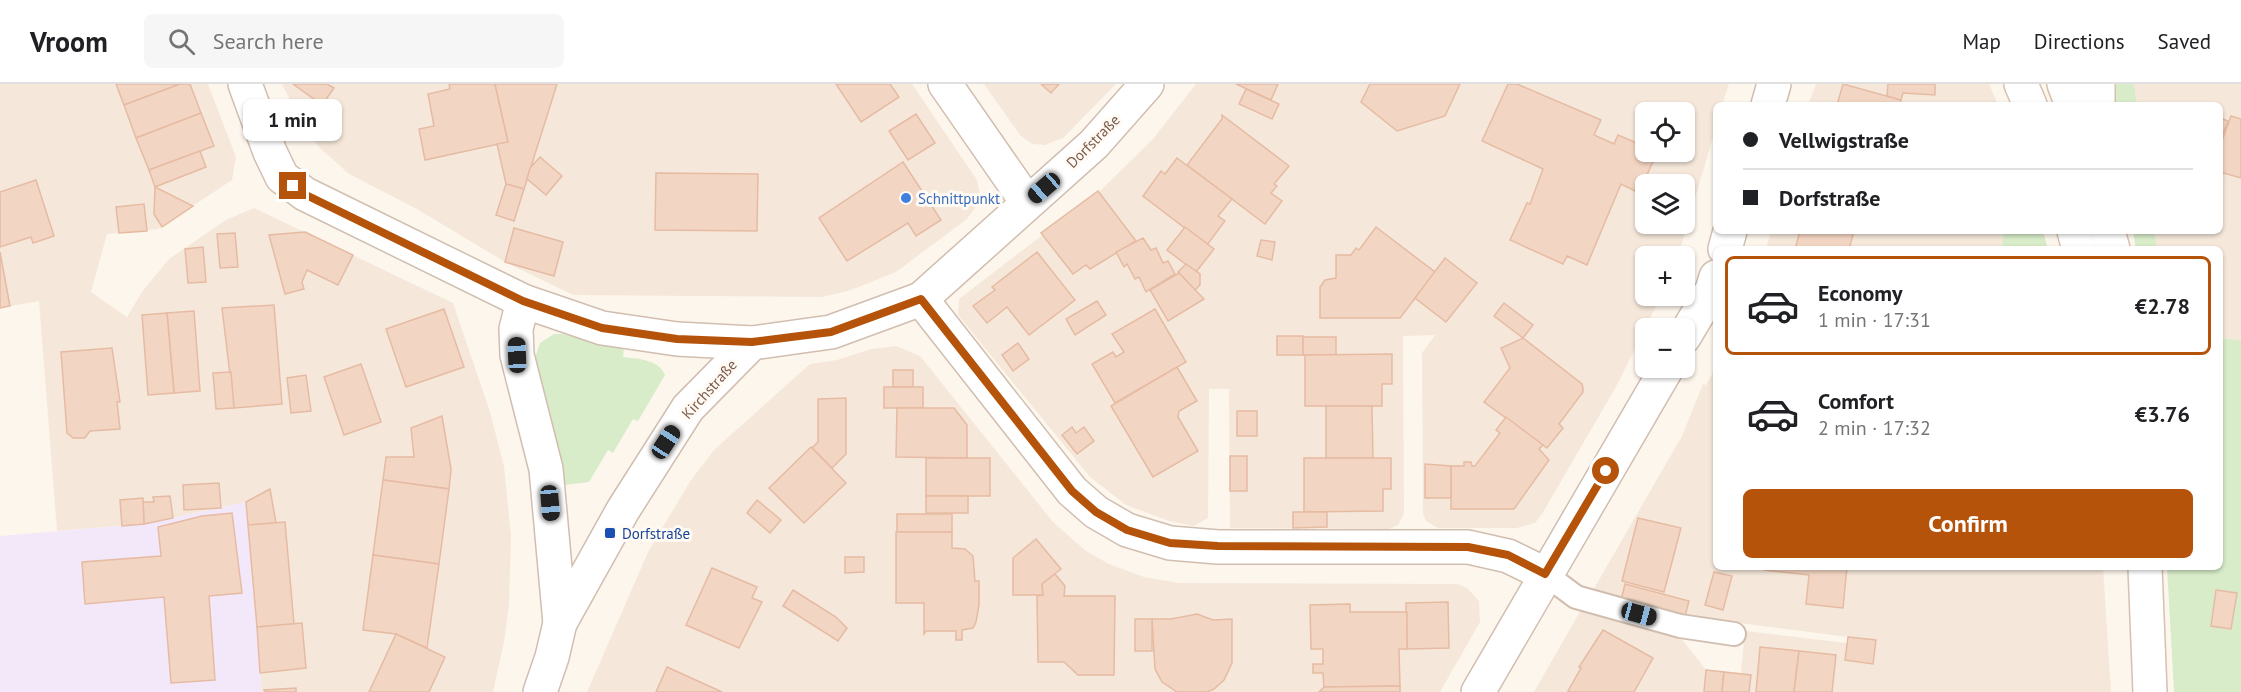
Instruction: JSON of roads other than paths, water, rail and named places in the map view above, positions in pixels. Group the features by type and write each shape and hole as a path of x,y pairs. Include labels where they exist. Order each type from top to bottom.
{"street":[{"name":"Dorfstraße","path":"245,84 270,152 282,177 304,194 523,301 602,328 677,339 752,342 831,332 921,299 1094,144 1147,84"},
{"path":"945,84 1028,202"},
{"path":"1769,102 1774,84"},
{"path":"2021,84 2029,102"},
{"path":"2064,84 2071,102"},
{"path":"2098,84 2098,102"},
{"path":"1695,319 1713,287"},
{"path":"921,299 1072,491 1096,512 1127,530 1170,543 1218,546 1468,547 1508,555 1545,574"},
{"name":"Kirchstraße","path":"523,301 516,329 517,355 546,469 560,623"},
{"name":"Kirchstraße","path":"540,692 560,623 623,510 688,408 752,342"},
{"path":"1478,692 1660,378"},
{"path":"2145,570 2150,692"}],"lane":[{"path":"1545,574 1576,597 1680,626 1734,634"}],"place":[{"name":"Schnittpunkt","path":"906,198"},
{"name":"Dorfstraße","path":"610,533"}]}
